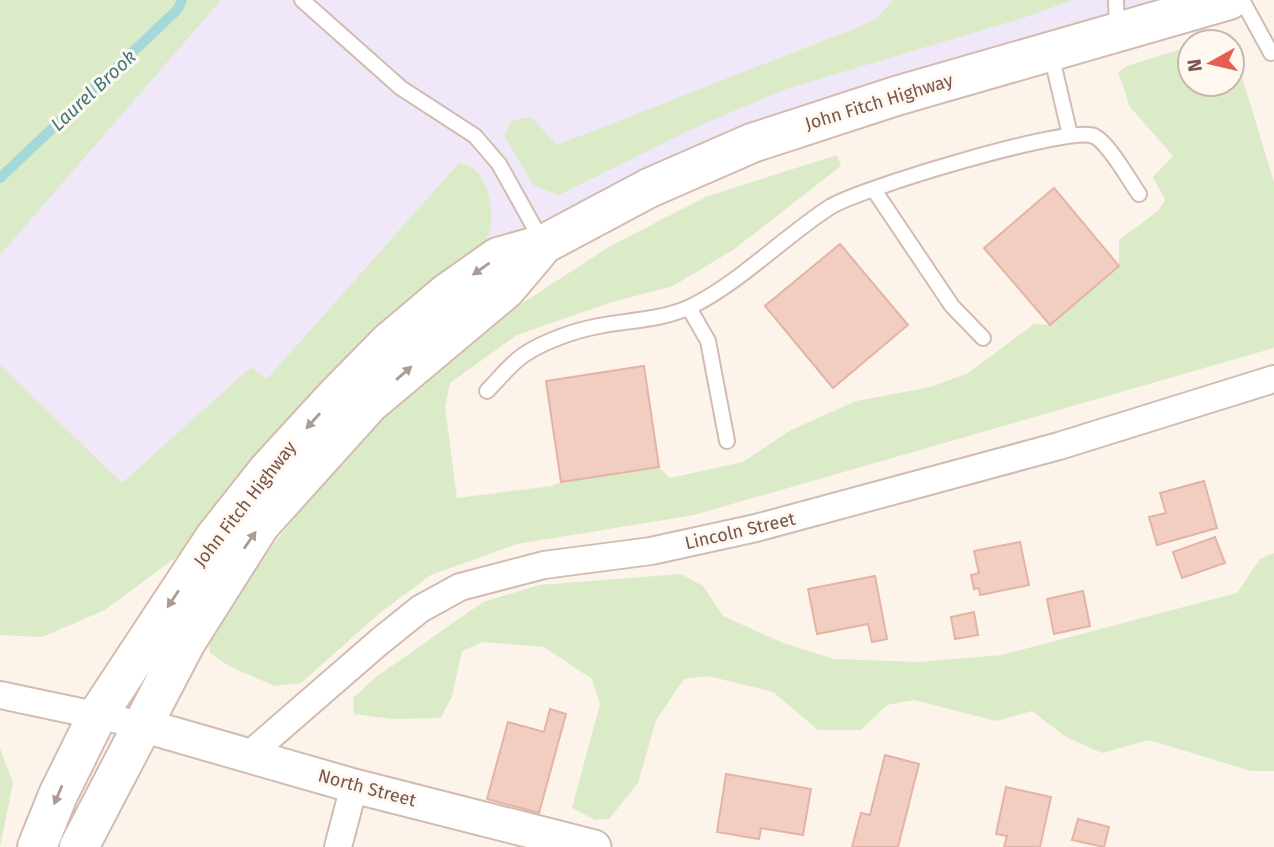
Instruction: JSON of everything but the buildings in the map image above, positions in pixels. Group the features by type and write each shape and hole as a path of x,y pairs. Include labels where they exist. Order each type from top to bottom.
{"main road":[{"name":"John Fitch Highway","path":"37,847 58,795 97,716 215,537 268,470 334,398 390,342 447,293 498,257 544,244 649,188 752,142 1051,51 1117,15 1229,0"},
{"name":"John Fitch Highway","path":"79,847 186,642 260,525 369,404 506,289 544,244"}],"street":[{"name":"Lincoln Street","path":"250,754 420,609 460,587 544,565 651,551 756,528 1059,446 1274,379"},
{"path":"0,695 142,725"},
{"name":"North Street","path":"142,725 354,786 594,847"},
{"path":"338,847 354,786"}],"lane":[{"path":"302,0 401,88 475,136 499,164 544,244"},
{"path":"1242,0 1273,56"},
{"path":"1051,51 1070,135"},
{"path":"487,391 525,354 564,337 597,326 651,319 689,307 712,296 831,206 968,160 1070,135 1092,135 1102,141 1139,194"},
{"path":"874,190 952,306 983,338"},
{"path":"689,307 708,341 727,441"}],"shaded area":[{"path":"0,0 1229,0 896,96 544,244 223,580 0,388"}],"green space":[{"path":"0,0 221,0 0,255"},
{"path":"893,0 1073,0 1023,18 786,89 696,127 559,195 533,185 504,135 511,121 531,117 557,145 861,26 877,18"},
{"path":"1176,50 1176,98 1246,98 1246,90 1274,182 1274,348 694,515 517,544 431,575 381,612 301,683 274,686 229,666 210,653 209,636 256,566 344,456 419,385 504,315 612,245 708,196 837,155 841,166 733,250 673,286 609,303 517,335 450,383 445,407 457,498 552,486 561,482 659,467 670,478 743,462 791,430 856,401 931,387 968,373 1034,324 1050,325 1119,266 1119,240 1158,211 1165,200 1153,177 1173,156 1130,107 1118,72 1127,66"},
{"path":"459,163 476,171 487,189 491,221 486,239 187,549 105,610 42,637 0,635 0,365 122,483 251,367 267,379"},
{"path":"1274,553 1274,771 1251,771 1149,740 1102,753 1066,737 1032,711 996,721 914,700 887,705 861,730 818,730 773,692 708,676 684,679 656,720 638,783 609,819 595,820 572,808 600,704 592,679 544,647 483,642 462,651 452,696 441,718 392,719 354,714 353,698 376,677 483,602 539,585 681,574 703,586 723,616 783,643 834,659 920,662 1002,655 1237,593 1260,559"},
{"path":"0,748 13,783 0,847"}],"waterway":[{"name":"Laurel Brook","path":"0,178 178,9 182,0"}]}
